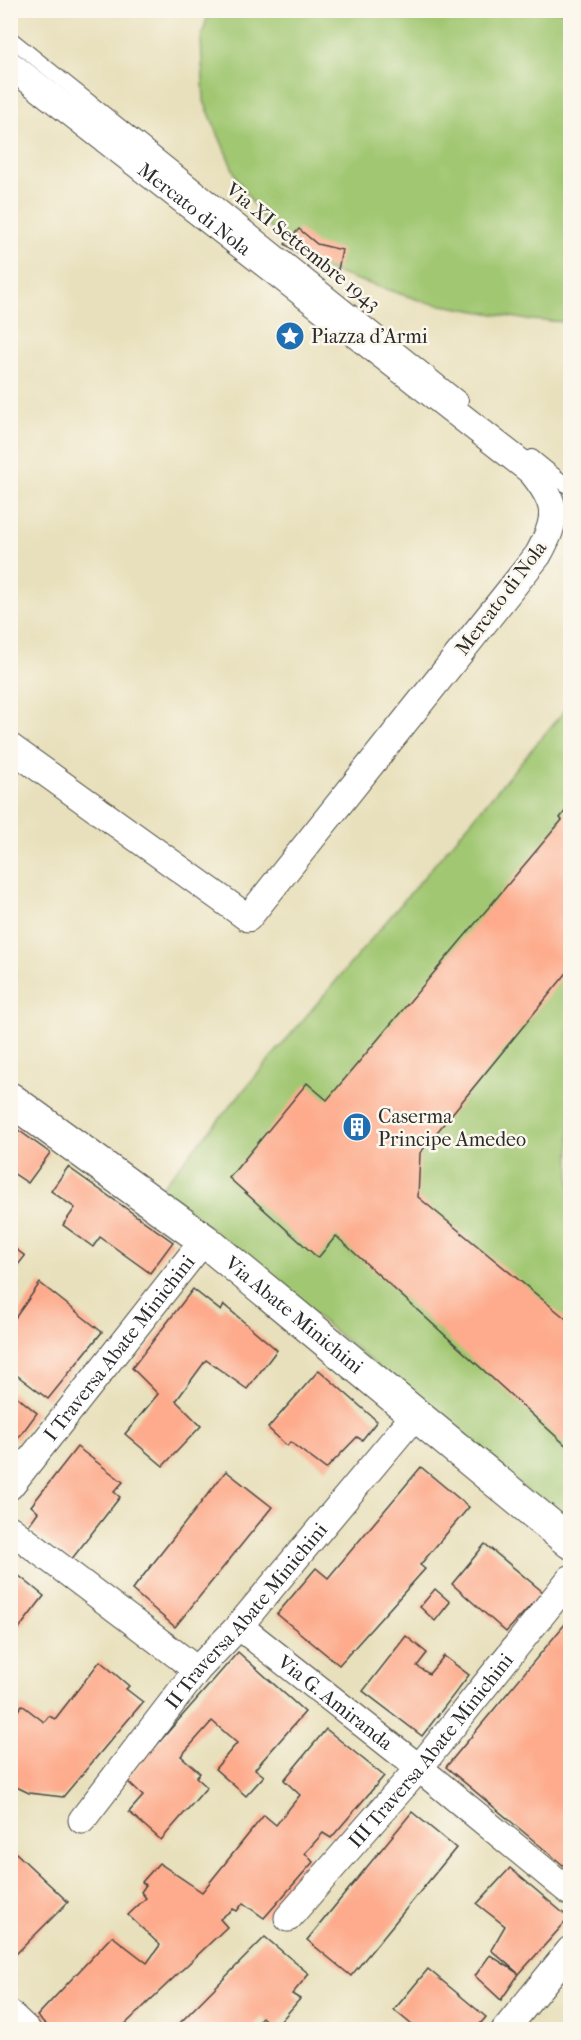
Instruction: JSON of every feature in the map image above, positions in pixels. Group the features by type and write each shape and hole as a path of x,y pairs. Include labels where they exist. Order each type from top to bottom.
{"street":[{"name":"Mercato di Nola","path":"10,65 531,471 547,491 554,516 548,538 538,555 248,918 10,747"},
{"name":"Via Abate Minichini","path":"10,1099 204,1240 570,1542"},
{"name":"I Traversa Abate Minichini","path":"10,1485 204,1240"},
{"name":"II Traversa Abate Minichini","path":"82,1820 197,1670 239,1626 415,1415"},
{"path":"10,1529 197,1670"},
{"name":"III Traversa Abate Minichini","path":"288,1918 419,1767 570,1579"},
{"name":"Via G. Amiranda","path":"239,1626 419,1767 570,1892"},
{"path":"505,2030 570,1950"},
{"path":"10,2014 27,2030"}],"lane":[{"name":"Via XI Settembre 1943","path":"10,38 570,488"}],"green space":[{"path":"209,11 570,11 570,322 528,320 425,302 318,267 302,260 285,246 263,219 237,179 204,101 201,39"},
{"path":"570,704 570,1526 161,1188"}],"building":[{"path":"299,229 317,244 342,250 338,270 310,261 285,244"},
{"name":"Caserma Principe Amedeo","path":"570,805 570,969 420,1153 418,1197 570,1322 570,1449 336,1236 318,1258 229,1178 307,1083 327,1100 562,820 560,818"},
{"path":"10,1124 50,1153 28,1183 10,1171"},
{"path":"68,1167 173,1242 150,1273 100,1237 93,1247 63,1225 75,1208 51,1191"},
{"path":"10,1245 25,1256 10,1275"},
{"path":"40,1283 102,1332 48,1399 10,1370 10,1325"},
{"path":"193,1289 221,1311 224,1305 277,1350 247,1389 206,1360 176,1401 201,1426 163,1466 125,1434 158,1394 132,1368"},
{"path":"319,1370 377,1421 362,1440 357,1437 326,1469 290,1442 287,1446 268,1428"},
{"path":"10,1391 37,1413 17,1440 10,1434"},
{"path":"77,1447 123,1482 114,1492 120,1497 71,1560 28,1526 38,1512 31,1506"},
{"path":"421,1467 469,1507 420,1565 425,1569 339,1665 277,1614 316,1568 328,1578"},
{"path":"226,1471 272,1507 175,1627 132,1590"},
{"path":"485,1544 543,1592 506,1632 452,1584"},
{"path":"18,1575 44,1596 10,1640 10,1585"},
{"path":"435,1589 450,1602 435,1621 420,1607"},
{"path":"570,1618 570,1729 566,1734 570,1737 570,1871 446,1767"},
{"path":"406,1636 427,1653 417,1666 429,1674 444,1656 469,1675 422,1736 363,1691"},
{"path":"238,1652 305,1712 255,1769 264,1776 246,1796 215,1769 237,1743 212,1721 181,1756 200,1773 196,1777 207,1787 161,1840 129,1812 143,1796 126,1780"},
{"path":"100,1661 129,1686 126,1689 143,1702 63,1797 29,1793 10,1784 10,1721 22,1705 44,1722 49,1716 55,1719"},
{"path":"326,1729 384,1776 331,1838 323,1833 305,1853 313,1862 264,1918 243,1903 237,1911 233,1909 220,1919 227,1927 119,2030 52,2030 37,2016 112,1936 147,1963 160,1945 128,1915 146,1898 141,1892 146,1885 142,1882 159,1863 202,1892 264,1815 276,1825 300,1795 284,1780"},
{"path":"412,1812 456,1848 351,1976 307,1940"},
{"path":"16,1853 68,1902 10,1960 10,1859"},
{"path":"510,1868 569,1918 519,1974 491,1950 505,1926 477,1904"},
{"path":"265,1937 309,1974 292,1994 300,1999 274,2029 262,2017 250,2030 173,2030"},
{"path":"490,1955 519,1974 501,2000 475,1976"},
{"path":"428,1969 486,2017 475,2030 418,2030 394,2010"}],"place":[{"name":"Piazza d'Armi","path":"290,336"},
{"name":"Caserma Principe Amedeo","path":"357,1127"}]}
